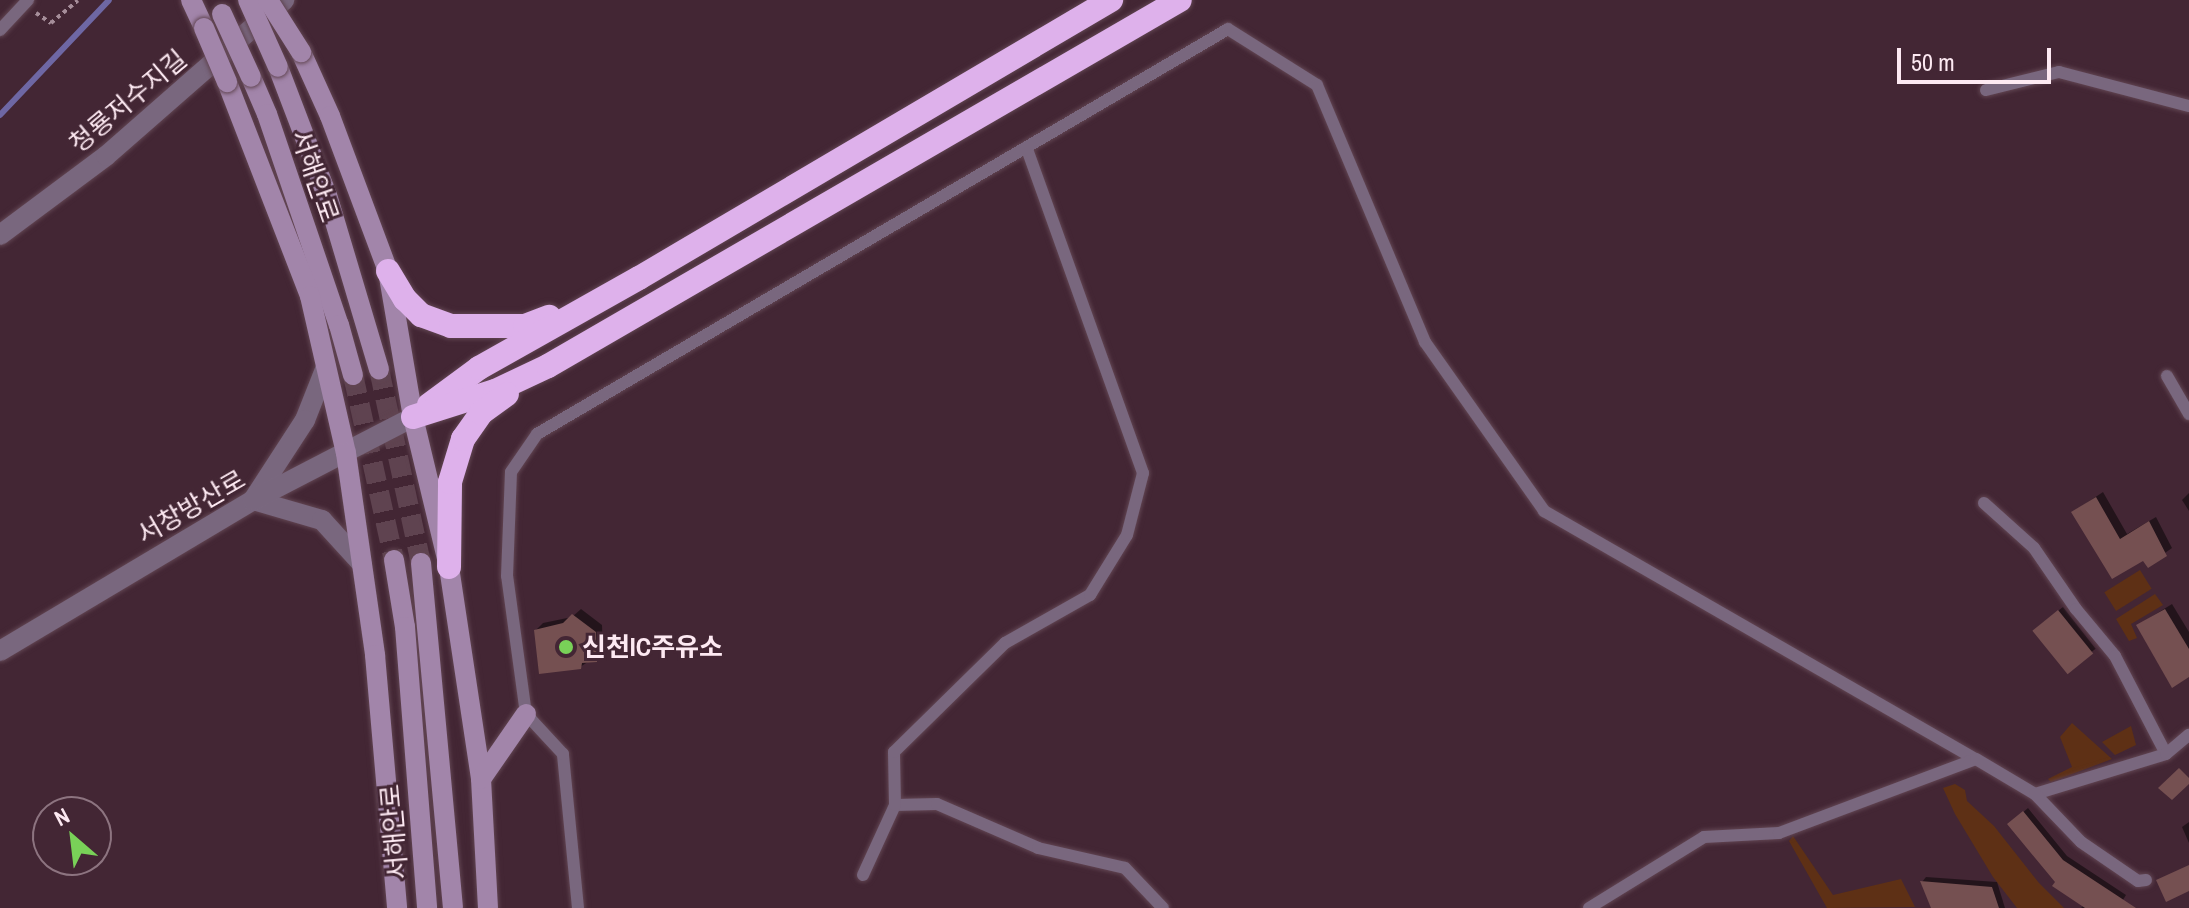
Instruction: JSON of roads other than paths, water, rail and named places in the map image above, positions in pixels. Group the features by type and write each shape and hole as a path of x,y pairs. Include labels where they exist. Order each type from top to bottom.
{"highway":[{"path":"413,417 479,368 639,278 1111,0"},
{"path":"413,417 495,391 548,366 1180,0"},
{"path":"388,271 405,299 421,315 451,326 525,326 639,278"},
{"path":"449,567 450,482 463,439 481,413 548,366"}],"main road":[{"path":"191,0 227,82 310,296 346,453 375,655 397,908"},
{"name":"서해안로","path":"248,0 278,67 327,195 379,369"},
{"path":"268,0 301,52 330,116 388,271 413,417 449,567 481,779 488,908"},
{"name":"서해안로","path":"218,7 267,114 353,375"},
{"name":"서해안로","path":"394,560 405,627 427,908"},
{"name":"서해안로","path":"421,563 453,908"},
{"path":"481,779 526,714"}],"street":[{"name":"청룡저수지길","path":"0,235 117,147 284,0"},
{"path":"326,367 305,420 253,500 322,520 362,564"},
{"name":"서창방산로","path":"0,651 253,500 413,417"}],"lane":[{"path":"0,30 26,2"},
{"path":"578,908 563,754 526,714 507,576 511,472 537,434 1228,29 1317,85 1425,342 1544,511 2035,794 2081,842 2138,881 2146,880"},
{"path":"1986,90 2059,72 2189,106"},
{"path":"863,875 895,805 894,752 1005,643 1090,595 1127,535 1143,473 1026,147"},
{"path":"2167,376 2189,414"},
{"path":"1984,503 2034,548 2076,609 2115,656 2166,754"},
{"path":"2035,794 2166,754 2189,735"},
{"path":"1589,908 1704,837 1779,833 1976,759"},
{"path":"895,805 937,804 1038,848 1125,868 1163,908"}],"waterway":[{"path":"0,115 109,0"}],"tunnel":[{"path":"379,369 421,563"},
{"path":"353,375 394,560"}],"place":[{"name":"신천IC주유소","path":"566,647"}]}
